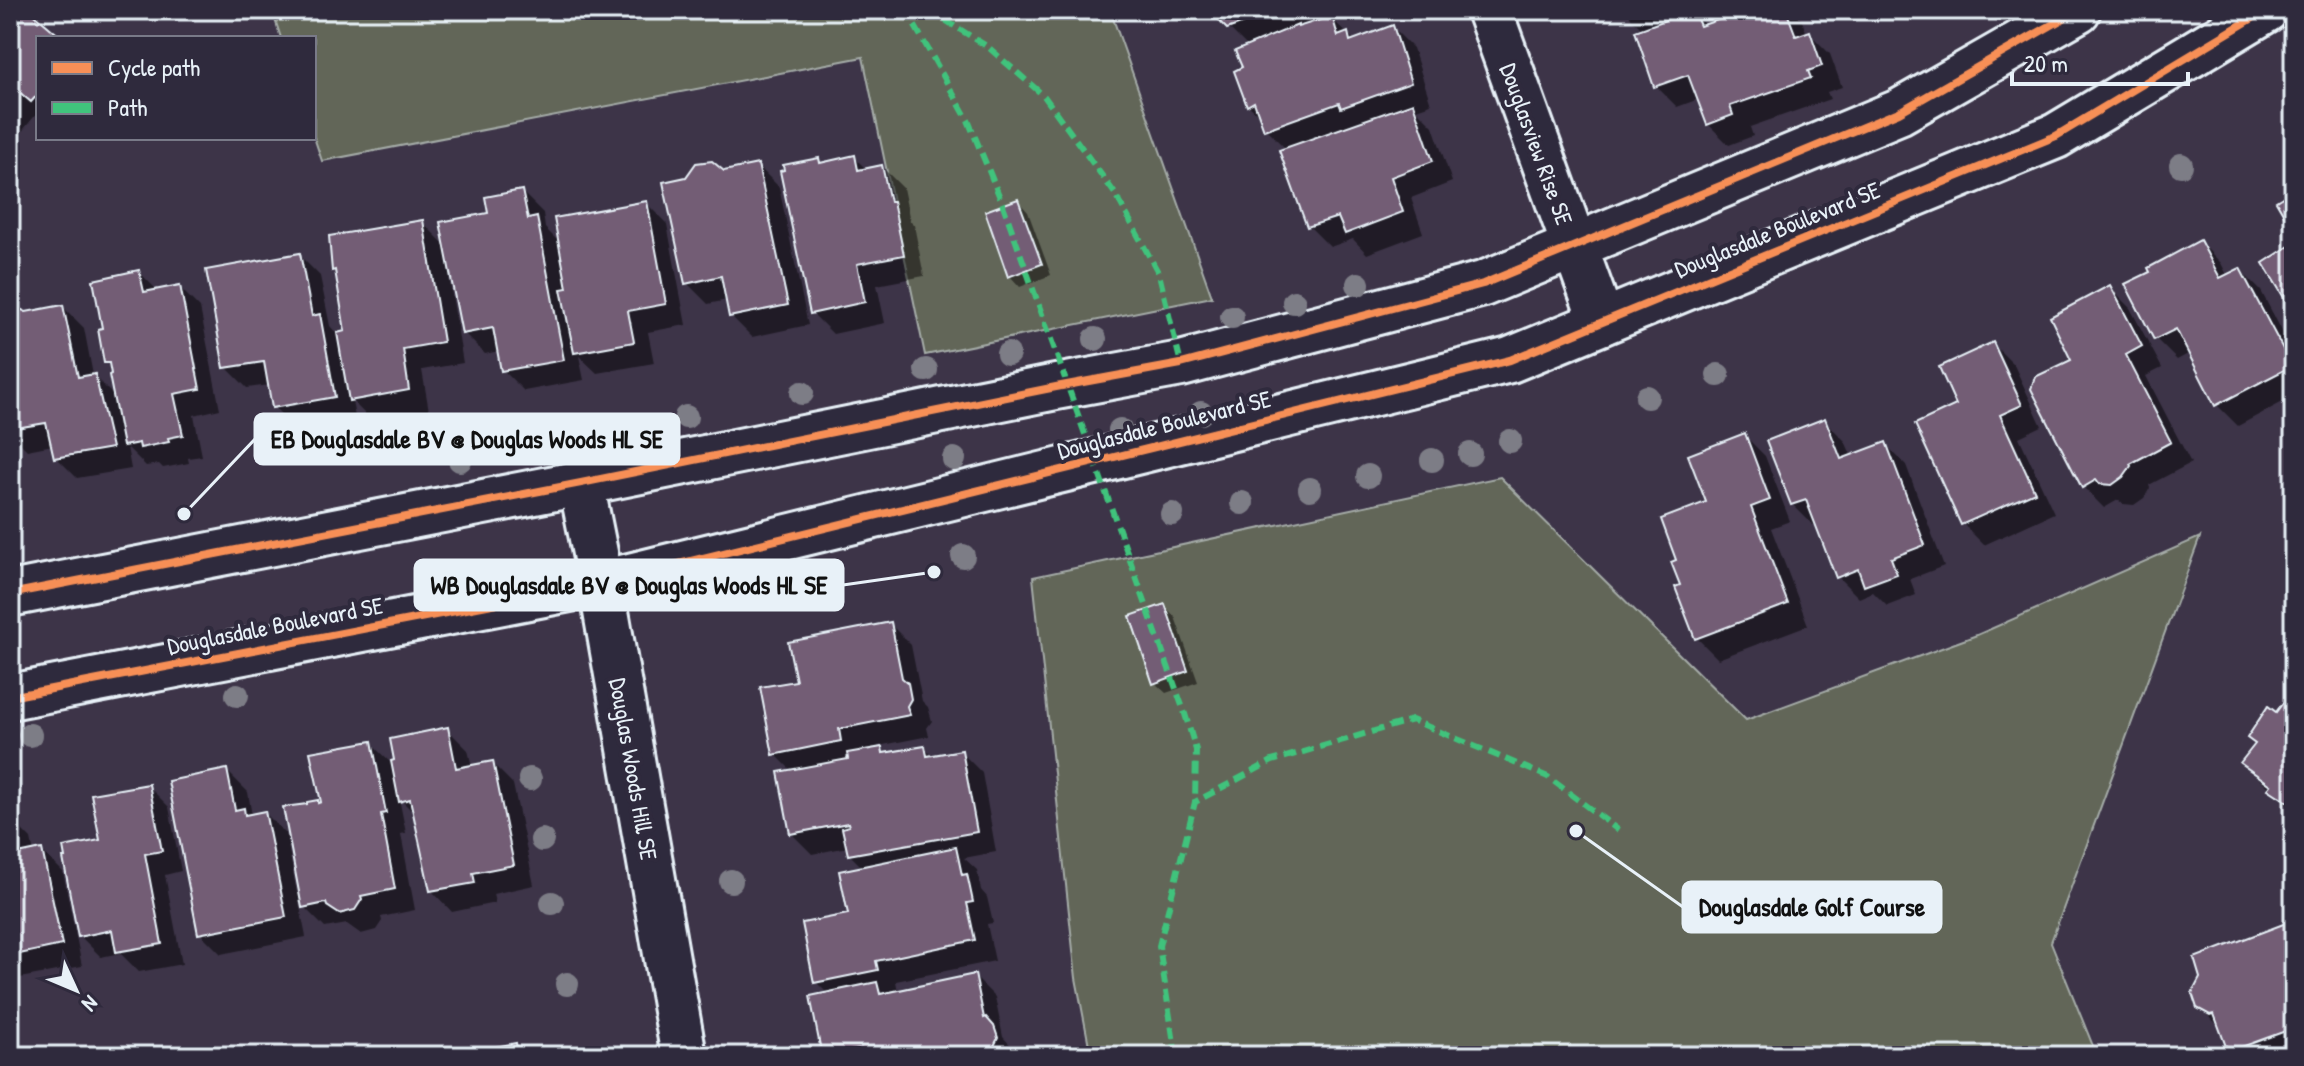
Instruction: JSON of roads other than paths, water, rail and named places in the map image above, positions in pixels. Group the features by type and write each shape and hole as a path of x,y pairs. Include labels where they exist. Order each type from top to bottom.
{"street":[{"name":"Douglasview Rise SE","path":"1489,10 1602,322"},
{"path":"10,594 1181,364 1483,284 1899,112 2078,10"},
{"name":"Douglasdale Boulevard SE","path":"10,697 601,583 1510,360 2056,136 2266,10"},
{"name":"Douglas Woods Hill SE","path":"581,483 684,1056"}],"place":[{"name":"EB Douglasdale BV @ Douglas Woods HL SE","path":"184,514"},
{"name":"WB Douglasdale BV @ Douglas Woods HL SE","path":"934,572"},
{"name":"Douglasdale Golf Course","path":"1576,831"}]}
